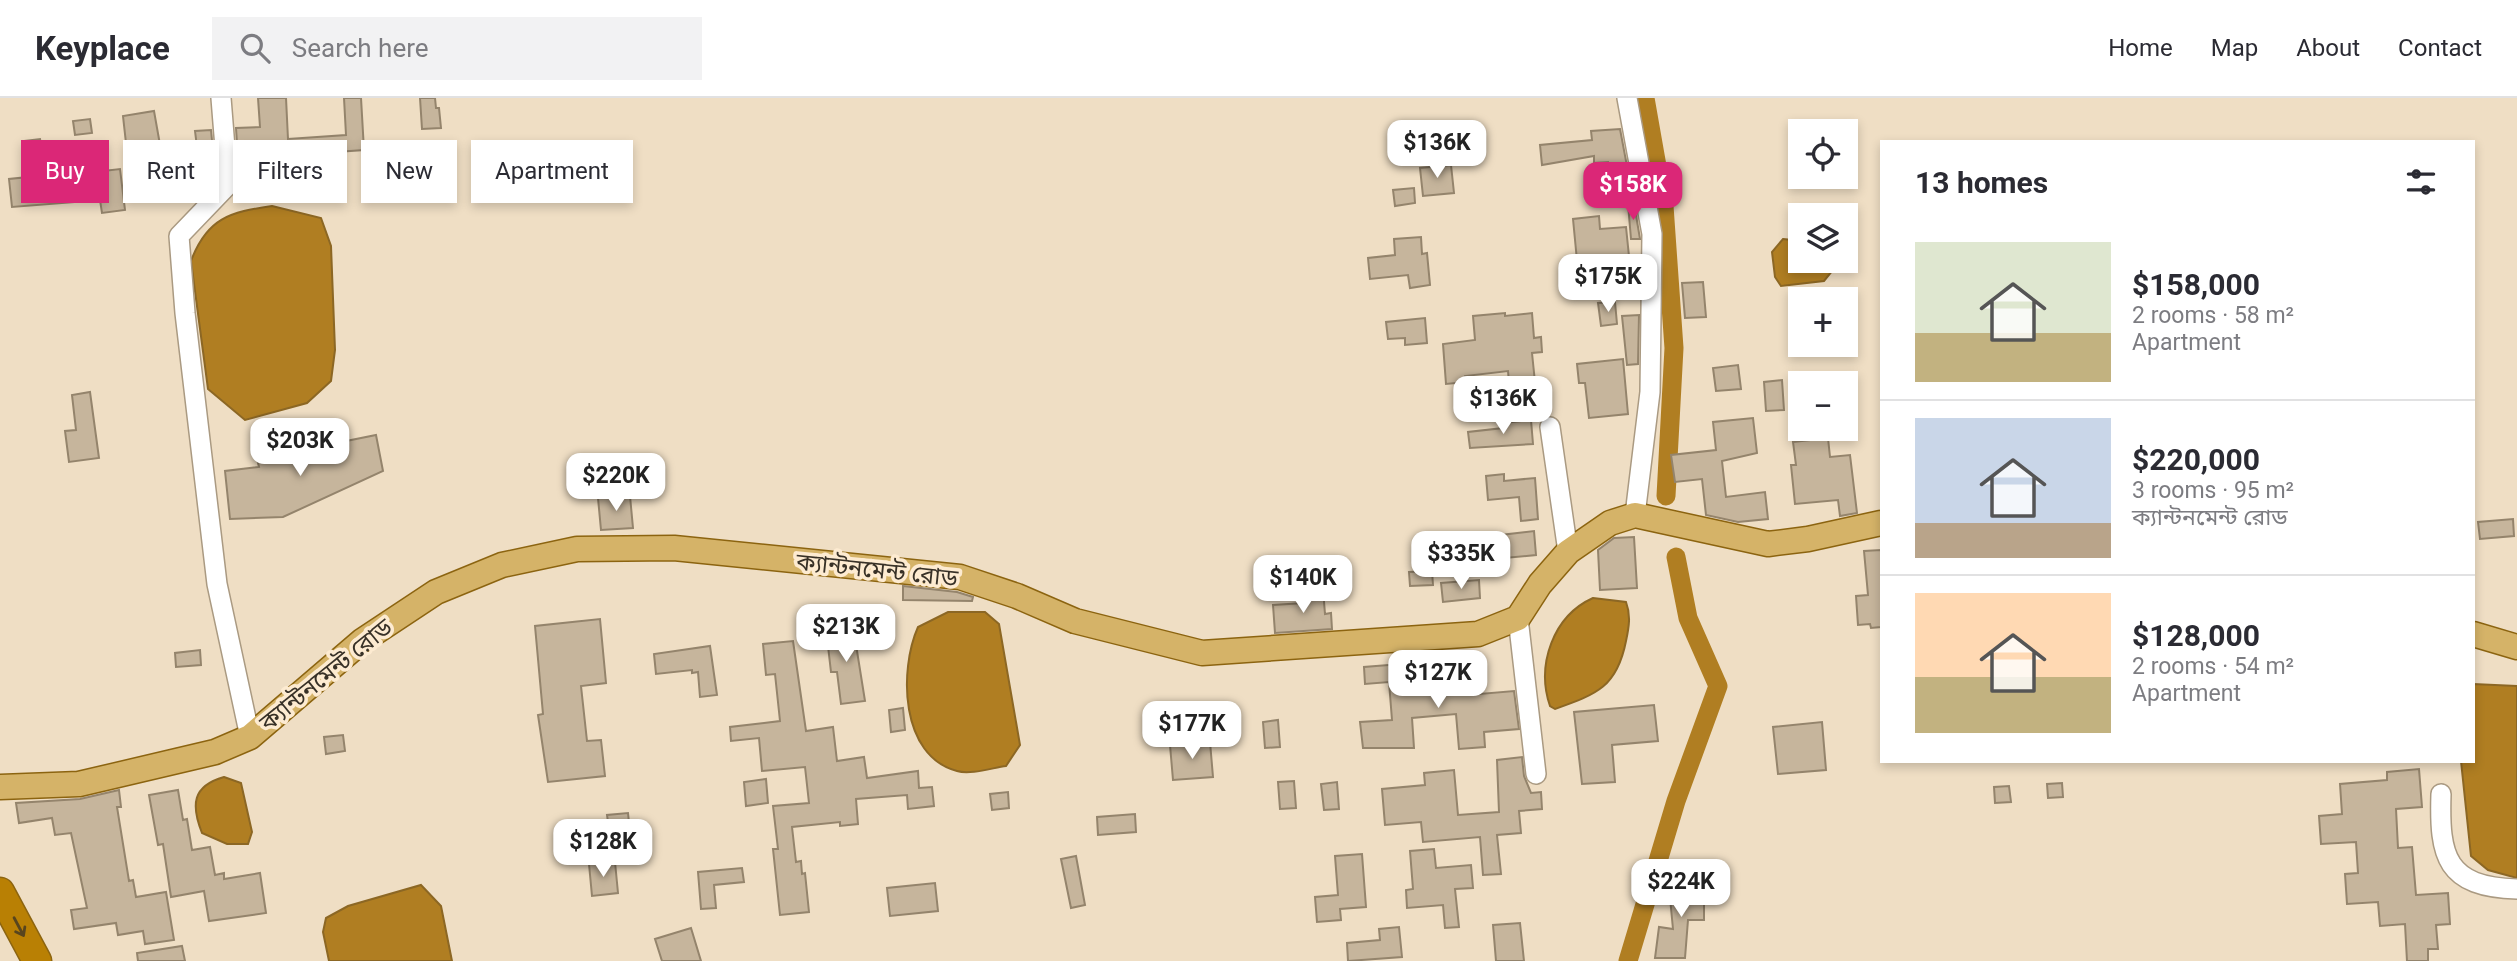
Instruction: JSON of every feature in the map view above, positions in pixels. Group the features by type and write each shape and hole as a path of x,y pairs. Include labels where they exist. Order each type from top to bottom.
{"highway":[{"path":"0,892 37,961"}],"main road":[{"path":"1518,618 1540,584 1568,552 1610,523 1635,515 1768,544 1808,539 1880,523"},
{"name":"ক্যান্টনমেন্ট রোড","path":"0,787 79,784 215,752 250,737 362,641 436,593 502,565 578,549 674,548 960,577 1017,596 1075,621 1202,653 1449,639 1478,634 1518,618"},
{"path":"2475,635 2517,647"}],"street":[{"path":"221,98 228,185 179,236 185,313 217,584 250,737"},
{"path":"1627,98 1651,234 1650,393 1635,515"},
{"path":"1550,427 1568,552"},
{"path":"1518,618 1536,774"},
{"path":"2441,794 2443,854 2456,872 2478,883 2517,889"}],"shaded area":[{"path":"272,206 321,218 331,246 335,350 331,381 307,403 245,420 208,389 191,261 204,235 213,226 232,215"},
{"path":"1783,239 1788,240 1788,273 1831,273 1824,281 1781,286 1775,277 1772,252"},
{"path":"1593,598 1626,602 1629,621 1622,657 1611,679 1603,687 1583,699 1555,709 1550,706 1545,674 1551,643 1567,617"},
{"path":"948,612 985,612 999,624 1020,745 1006,766 975,772 957,771 938,762 924,748 915,730 907,688 912,645 918,627"},
{"path":"2475,684 2517,686 2517,878 2488,870 2471,856 2461,763 2475,763"},
{"path":"224,777 241,783 252,832 248,844 227,844 202,833 196,814 197,798 206,786"},
{"path":"421,885 441,906 452,961 329,961 323,932 326,918 348,906"}],"building":[{"path":"258,98 286,98 288,139 346,135 344,98 361,98 363,140 361,140 361,150 347,151 347,140 237,140 236,128 260,127"},
{"path":"420,98 435,98 441,128 422,129"},
{"path":"154,111 159,140 126,140 123,116"},
{"path":"90,119 92,133 75,135 73,121"},
{"path":"1620,129 1633,198 1611,200 1608,162 1594,163 1594,156 1542,165 1540,145 1592,140 1591,131"},
{"path":"211,130 212,140 196,140 195,131"},
{"path":"1451,165 1454,193 1423,196 1420,168"},
{"path":"120,169 125,210 102,213 100,203 109,203 109,170"},
{"path":"21,178 21,203 62,203 12,207 9,179"},
{"path":"1414,188 1415,203 1395,206 1393,190"},
{"path":"1634,203 1640,239 1631,239 1628,204"},
{"path":"1599,216 1600,229 1626,227 1630,266 1578,271 1573,219"},
{"path":"1421,237 1422,254 1427,253 1430,285 1410,288 1408,275 1370,279 1368,258 1395,255 1394,239"},
{"path":"1703,282 1706,317 1685,318 1682,283"},
{"path":"1615,302 1617,324 1601,326 1598,303"},
{"path":"1505,313 1505,316 1532,313 1534,338 1541,337 1542,352 1532,353 1536,392 1510,394 1508,371 1465,376 1466,382 1446,384 1443,344 1475,340 1473,316"},
{"path":"1639,315 1638,364 1627,365 1622,316"},
{"path":"1425,318 1427,343 1405,345 1405,338 1388,339 1386,322"},
{"path":"1623,359 1628,414 1589,418 1585,383 1579,383 1577,364"},
{"path":"1738,365 1741,389 1716,391 1713,368"},
{"path":"1782,380 1784,410 1766,411 1764,382"},
{"path":"90,392 99,458 69,462 65,431 76,430 72,395"},
{"path":"1753,418 1757,453 1722,461 1726,497 1765,492 1768,519 1738,522 1706,515 1702,479 1675,482 1671,455 1716,450 1713,422"},
{"path":"1531,420 1533,444 1470,448 1468,432 1503,428 1503,423"},
{"path":"376,435 383,471 283,517 230,519 225,471 259,467 257,459"},
{"path":"1828,441 1830,457 1850,455 1857,513 1840,516 1838,500 1795,504 1791,465 1796,465 1793,442"},
{"path":"1504,474 1504,481 1535,478 1538,519 1521,521 1519,497 1488,500 1486,476"},
{"path":"630,496 633,528 601,530 598,498"},
{"path":"2513,519 2514,536 2480,539 2478,522"},
{"path":"1534,531 1536,555 1494,559 1492,536"},
{"path":"1634,537 1637,588 1600,590 1598,550 1614,538"},
{"path":"1880,550 1880,627 1871,628 1870,624 1858,625 1856,596 1868,595 1864,551"},
{"path":"1432,571 1433,585 1410,586 1409,572"},
{"path":"1479,580 1480,598 1443,602 1441,583"},
{"path":"903,586 957,592 973,597 972,601 903,600"},
{"path":"1323,589 1325,614 1331,613 1332,629 1275,633 1273,605 1304,603 1303,591"},
{"path":"600,619 606,683 581,686 587,741 601,740 605,776 548,782 538,715 543,714 535,626"},
{"path":"853,626 865,701 841,704 837,672 831,672 826,629"},
{"path":"793,641 806,731 833,727 837,761 864,757 867,778 918,771 919,788 932,787 934,806 908,809 907,795 856,799 858,824 840,826 840,822 792,827 796,862 801,861 802,874 805,873 809,912 780,915 773,849 778,849 773,806 809,803 805,767 762,771 759,738 731,741 730,727 780,721 775,674 766,675 763,644"},
{"path":"710,646 717,695 700,697 698,672 692,673 692,670 656,674 654,654"},
{"path":"200,650 201,665 176,667 175,653"},
{"path":"1401,664 1404,691 1453,687 1452,674 1478,671 1480,694 1514,691 1519,729 1484,732 1485,747 1459,749 1456,714 1412,718 1414,748 1363,748 1360,722 1392,720 1389,682 1365,684 1364,667"},
{"path":"1654,705 1658,741 1612,745 1615,782 1582,784 1574,712"},
{"path":"903,708 905,730 891,732 889,710"},
{"path":"1278,720 1280,747 1265,748 1263,722"},
{"path":"1822,722 1826,770 1778,774 1773,727"},
{"path":"343,735 345,751 326,754 324,737"},
{"path":"1210,742 1213,777 1173,780 1170,745"},
{"path":"1522,757 1524,776 1531,793 1541,792 1542,809 1519,811 1521,833 1497,835 1501,874 1483,875 1480,837 1423,842 1421,822 1385,825 1382,789 1425,785 1424,773 1454,770 1458,815 1499,812 1497,760"},
{"path":"2419,769 2422,807 2396,809 2398,848 2412,847 2416,895 2448,893 2450,924 2436,925 2438,949 2428,949 2428,961 2407,961 2405,924 2380,926 2378,902 2347,904 2345,874 2358,873 2356,842 2321,844 2319,816 2342,814 2340,784 2387,780 2387,772"},
{"path":"766,779 768,803 746,806 744,782"},
{"path":"1294,781 1296,808 1280,809 1278,782"},
{"path":"1337,782 1339,809 1324,810 1321,784"},
{"path":"2062,783 2063,797 2048,798 2047,784"},
{"path":"2009,786 2011,802 1995,803 1994,787"},
{"path":"119,790 121,807 117,807 129,881 133,880 136,897 166,892 174,940 145,944 143,931 118,935 116,923 74,929 71,910 87,908 71,833 55,835 52,818 19,823 16,803 80,799"},
{"path":"178,790 183,820 187,819 192,850 210,847 215,875 224,873 224,879 260,873 266,913 209,921 204,891 171,897 163,844 158,845 149,795"},
{"path":"1008,792 1009,808 992,810 990,794"},
{"path":"628,813 631,842 611,844 607,815"},
{"path":"1135,814 1136,832 1098,835 1097,817"},
{"path":"1434,849 1436,868 1471,865 1473,888 1455,889 1459,927 1445,928 1443,905 1407,908 1406,890 1413,889 1410,851"},
{"path":"1362,854 1366,907 1340,909 1341,920 1317,922 1315,897 1338,895 1335,856"},
{"path":"1076,856 1085,905 1071,908 1061,859"},
{"path":"615,862 618,893 592,896 589,864"},
{"path":"742,868 744,882 714,885 716,908 701,909 698,872"},
{"path":"935,883 938,911 890,916 887,888"},
{"path":"1707,884 1709,901 1704,901 1704,920 1688,920 1685,958 1655,958 1659,927 1673,929 1669,887"},
{"path":"1520,923 1524,961 1496,961 1493,925"},
{"path":"1399,927 1402,957 1348,961 1347,943 1380,940 1379,929"},
{"path":"691,928 701,961 662,961 655,939"},
{"path":"182,946 185,961 138,961 137,953"}],"waterway":[{"path":"1645,98 1664,206 1674,348 1666,496"},
{"path":"1628,961 1676,801 1718,686 1688,618 1676,557"}]}
